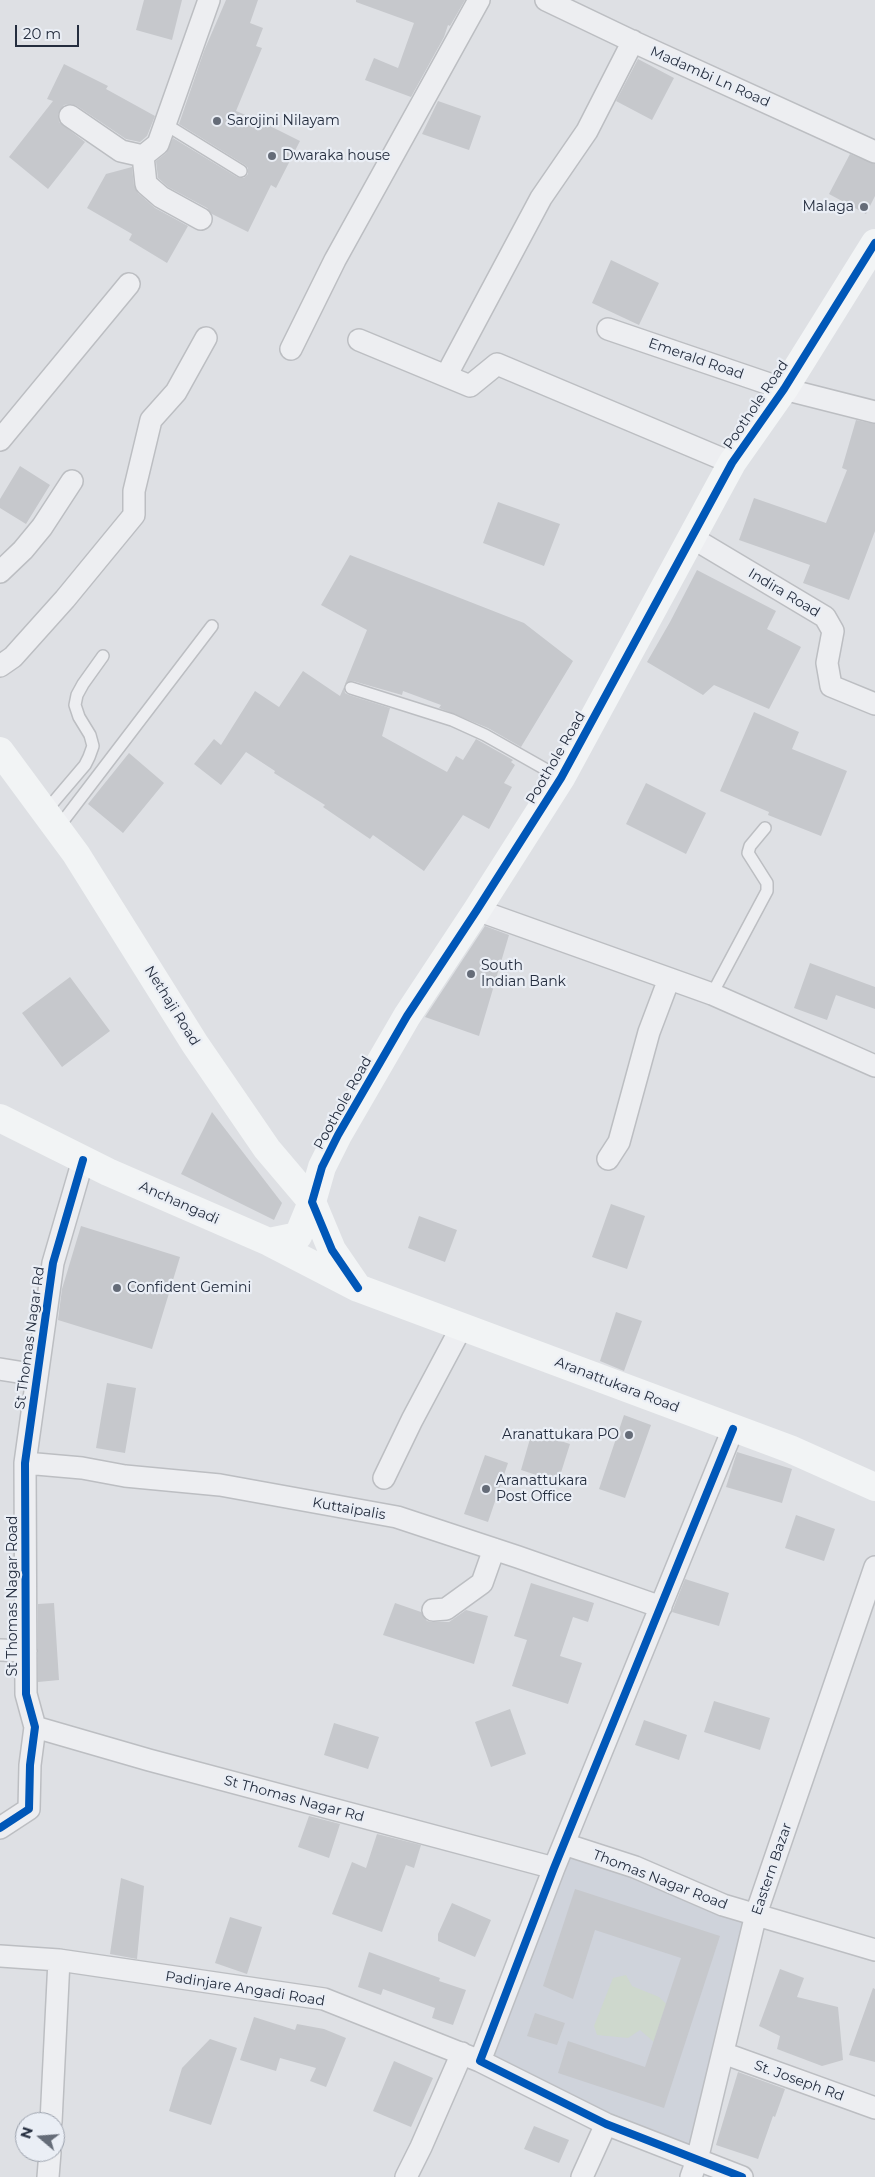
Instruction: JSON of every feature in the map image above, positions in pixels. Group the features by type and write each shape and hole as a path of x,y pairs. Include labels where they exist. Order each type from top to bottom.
{"street":[{"path":"144,156 158,144 209,0"},
{"path":"291,349 335,260 479,0"},
{"name":"Madambi Ln Road","path":"546,0 633,42 875,152"},
{"path":"446,376 541,198 587,131 633,42"},
{"path":"70,116 121,151 144,156"},
{"path":"144,156 146,184 161,197 201,219"},
{"name":"Poothole Road","path":"312,1202 322,1167 338,1135 407,1016 477,910 560,778 732,463 784,389 874,248"},
{"path":"0,440 129,284"},
{"name":"Emerald Road","path":"608,329 784,389 875,412"},
{"path":"0,666 13,657 65,599 134,515 134,491 151,420 176,392 206,338"},
{"path":"359,340 470,386 497,364 732,463"},
{"path":"0,572 42,527 72,481"},
{"name":"Indira Road","path":"692,537 825,617 832,631 827,663 831,686 875,704"},
{"name":"Nethaji Road","path":"0,751 76,854 195,1044 267,1149 312,1202"},
{"path":"477,910 712,994 875,1066"},
{"path":"608,1159 619,1142 649,1032 669,979"},
{"name":"Anchangadi","path":"0,1118 83,1160 205,1216 269,1242 358,1288"},
{"name":"St Thomas Nagar Rd","path":"25,1463 54,1263 83,1160"},
{"path":"269,1242 298,1236 312,1202"},
{"path":"312,1202 332,1250 358,1288"},
{"name":"Aranattukara Road","path":"358,1288 790,1449 875,1487"},
{"path":"384,1478 412,1420 462,1326"},
{"path":"0,1370 37,1375"},
{"path":"406,2177 471,2057 554,1868 733,1429"},
{"name":"Kuttaipalis","path":"25,1463 82,1468 126,1476 220,1485 397,1517 661,1607"},
{"name":"St Thomas Nagar Road","path":"25,1463 26,1694 35,1727"},
{"path":"433,1610 446,1609 482,1583 494,1549"},
{"name":"Eastern Bazar","path":"694,2168 756,1914 875,1567"},
{"path":"0,1650 26,1651"},
{"path":"0,1828 29,1809 30,1765 35,1727"},
{"name":"St Thomas Nagar Rd","path":"35,1727 149,1760 554,1868"},
{"name":"Thomas Nagar Road","path":"564,1844 635,1868 723,1905 875,1950"},
{"name":"Padinjare Angadi Road","path":"0,1956 60,1960 324,2000 471,2057 694,2168"},
{"path":"52,2112 60,1960"},
{"name":"St. Joseph Rd","path":"723,2053 875,2108"},
{"path":"582,2177 606,2124"},
{"path":"48,2177 49,2162"},
{"path":"694,2168 742,2177"}],"lane":[{"path":"165,124 241,171"},
{"path":"51,820 212,626"},
{"path":"51,820 85,765 93,746 90,734 78,717 75,705 82,684 103,656"},
{"path":"351,688 452,720 485,735 560,778"},
{"path":"712,994 767,891 767,882 748,853 750,846 764,828"}],"shaded area":[{"path":"569,1854 745,1919 692,2150 608,2117 491,2057"},
{"path":"626,1975 632,1986 659,1997 684,2021 668,2054 640,2030 628,2038 597,2035 594,2026 613,1978"}],"building":[{"path":"144,0 182,0 172,40 136,30"},
{"path":"226,0 258,0 250,23 263,28 256,46 262,48 236,111 300,141 276,188 271,185 248,232 212,214 207,208 168,187 158,178 156,161 166,153 173,138 237,177 244,178 248,174 248,168 245,165 179,124 204,51"},
{"path":"356,0 465,0 450,26 448,25 444,37 411,97 365,80 374,58 398,68 414,23 356,2"},
{"path":"638,59 674,78 652,120 616,101"},
{"path":"64,64 108,86 106,89 155,116 147,136 140,142 126,139 77,106 64,105 58,115 59,122 85,142 48,189 9,157 53,101 47,99"},
{"path":"438,101 481,116 469,150 422,134"},
{"path":"850,154 875,164 875,196 866,214 829,194"},
{"path":"132,167 134,185 138,193 155,208 188,226 167,263 129,240 132,234 87,208 106,174"},
{"path":"611,260 659,283 639,325 592,303"},
{"path":"856,420 875,424 875,531 849,600 803,583 810,565 739,540 754,498 826,523 847,470 842,468"},
{"path":"20,466 50,485 26,524 0,508 0,499"},
{"path":"498,502 560,524 544,566 483,543"},
{"path":"350,555 524,623 573,661 521,747 488,728 439,708 441,705 403,691 402,695 353,681 345,684 367,630 321,605"},
{"path":"697,570 776,611 767,629 801,647 769,709 714,685 703,695 647,662"},
{"path":"303,671 340,696 344,687 345,693 349,695 390,708 382,736 447,772 456,756 463,760 476,739 513,760 511,762 515,765 504,783 512,787 489,829 463,815 424,871 373,835 370,839 323,807 325,805 274,773 275,771 246,752 221,785 194,764 214,739 221,745 255,691 279,707"},
{"path":"754,712 799,732 792,749 847,771 821,836 768,815 769,812 720,791"},
{"path":"129,753 164,783 123,833 88,804"},
{"path":"646,783 706,813 686,854 626,824"},
{"name":"South Indian Bank","path":"485,926 509,935 479,1036 425,1017"},
{"path":"810,963 875,987 875,1009 836,995 827,1020 794,1008"},
{"path":"70,977 110,1031 62,1067 22,1013"},
{"path":"212,1112 282,1203 274,1220 181,1174"},
{"path":"611,1204 645,1216 627,1269 592,1257"},
{"path":"419,1216 457,1230 445,1262 408,1248"},
{"name":"Confident Gemini","path":"81,1226 180,1257 152,1349 58,1320 62,1289"},
{"path":"616,1312 642,1321 624,1371 600,1361"},
{"path":"107,1383 136,1388 125,1453 96,1448"},
{"path":"624,1415 651,1425 625,1498 599,1489"},
{"path":"532,1432 570,1444 558,1482 521,1470"},
{"path":"737,1452 792,1469 782,1503 726,1487"},
{"name":"Aranattukara Post Office","path":"485,1455 508,1463 488,1522 464,1514"},
{"path":"796,1515 835,1529 824,1561 785,1548"},
{"path":"685,1579 729,1593 719,1626 672,1612"},
{"path":"531,1583 594,1603 588,1622 573,1617 560,1656 582,1663 568,1704 512,1686 527,1640 514,1636"},
{"path":"54,1603 59,1680 38,1682 38,1604"},
{"path":"395,1603 421,1612 427,1621 433,1622 449,1622 466,1610 488,1616 474,1664 383,1635"},
{"path":"714,1701 770,1718 760,1750 704,1732"},
{"path":"510,1709 526,1754 491,1767 475,1722"},
{"path":"644,1720 687,1735 679,1760 635,1745"},
{"path":"334,1723 379,1737 368,1769 324,1755"},
{"path":"309,1816 340,1824 329,1858 298,1847"},
{"path":"377,1834 421,1845 414,1868 406,1865 382,1932 332,1914 352,1862 366,1868"},
{"path":"121,1878 144,1886 137,1959 110,1954"},
{"path":"575,1889 720,1936 664,2108 558,2073 568,2041 645,2067 681,1958 595,1930 573,1999 543,1986"},
{"path":"452,1903 491,1920 475,1957 438,1941 438,1934"},
{"path":"230,1917 262,1927 247,1974 215,1963"},
{"path":"369,1952 440,1978 439,1981 466,1990 453,2025 432,2018 435,2008 383,1989 381,1995 358,1987"},
{"path":"780,1969 804,1978 797,1997 838,2007 843,2060 822,2066 777,2049 780,2036 759,2026"},
{"path":"873,1988 875,1989 875,2062 849,2055"},
{"path":"535,2013 565,2023 557,2045 527,2036"},
{"path":"254,2017 295,2030 297,2024 324,2029 346,2038 326,2087 310,2081 316,2068 280,2058 276,2071 240,2060"},
{"path":"210,2039 237,2048 211,2125 169,2111 182,2068"},
{"path":"394,2061 433,2078 411,2127 373,2111"},
{"path":"738,2072 785,2089 758,2159 716,2145"},
{"path":"534,2126 569,2140 559,2163 524,2149"}],"cycle path":[{"path":"358,1288 332,1250 312,1202 322,1167 338,1135 407,1016 561,778 732,463 784,389 875,243"},
{"path":"0,1828 29,1809 30,1765 35,1727 26,1694 25,1463 53,1263 83,1160"},
{"path":"733,1429 554,1868 480,2061 606,2124 742,2177"}],"place":[{"name":"Sarojini Nilayam","path":"217,121"},
{"name":"Dwaraka house","path":"272,156"},
{"name":"Malaga","path":"864,207"},
{"name":"South Indian Bank","path":"471,974"},
{"name":"Confident Gemini","path":"117,1288"},
{"name":"Aranattukara PO","path":"629,1435"},
{"name":"Aranattukara Post Office","path":"486,1489"}]}
